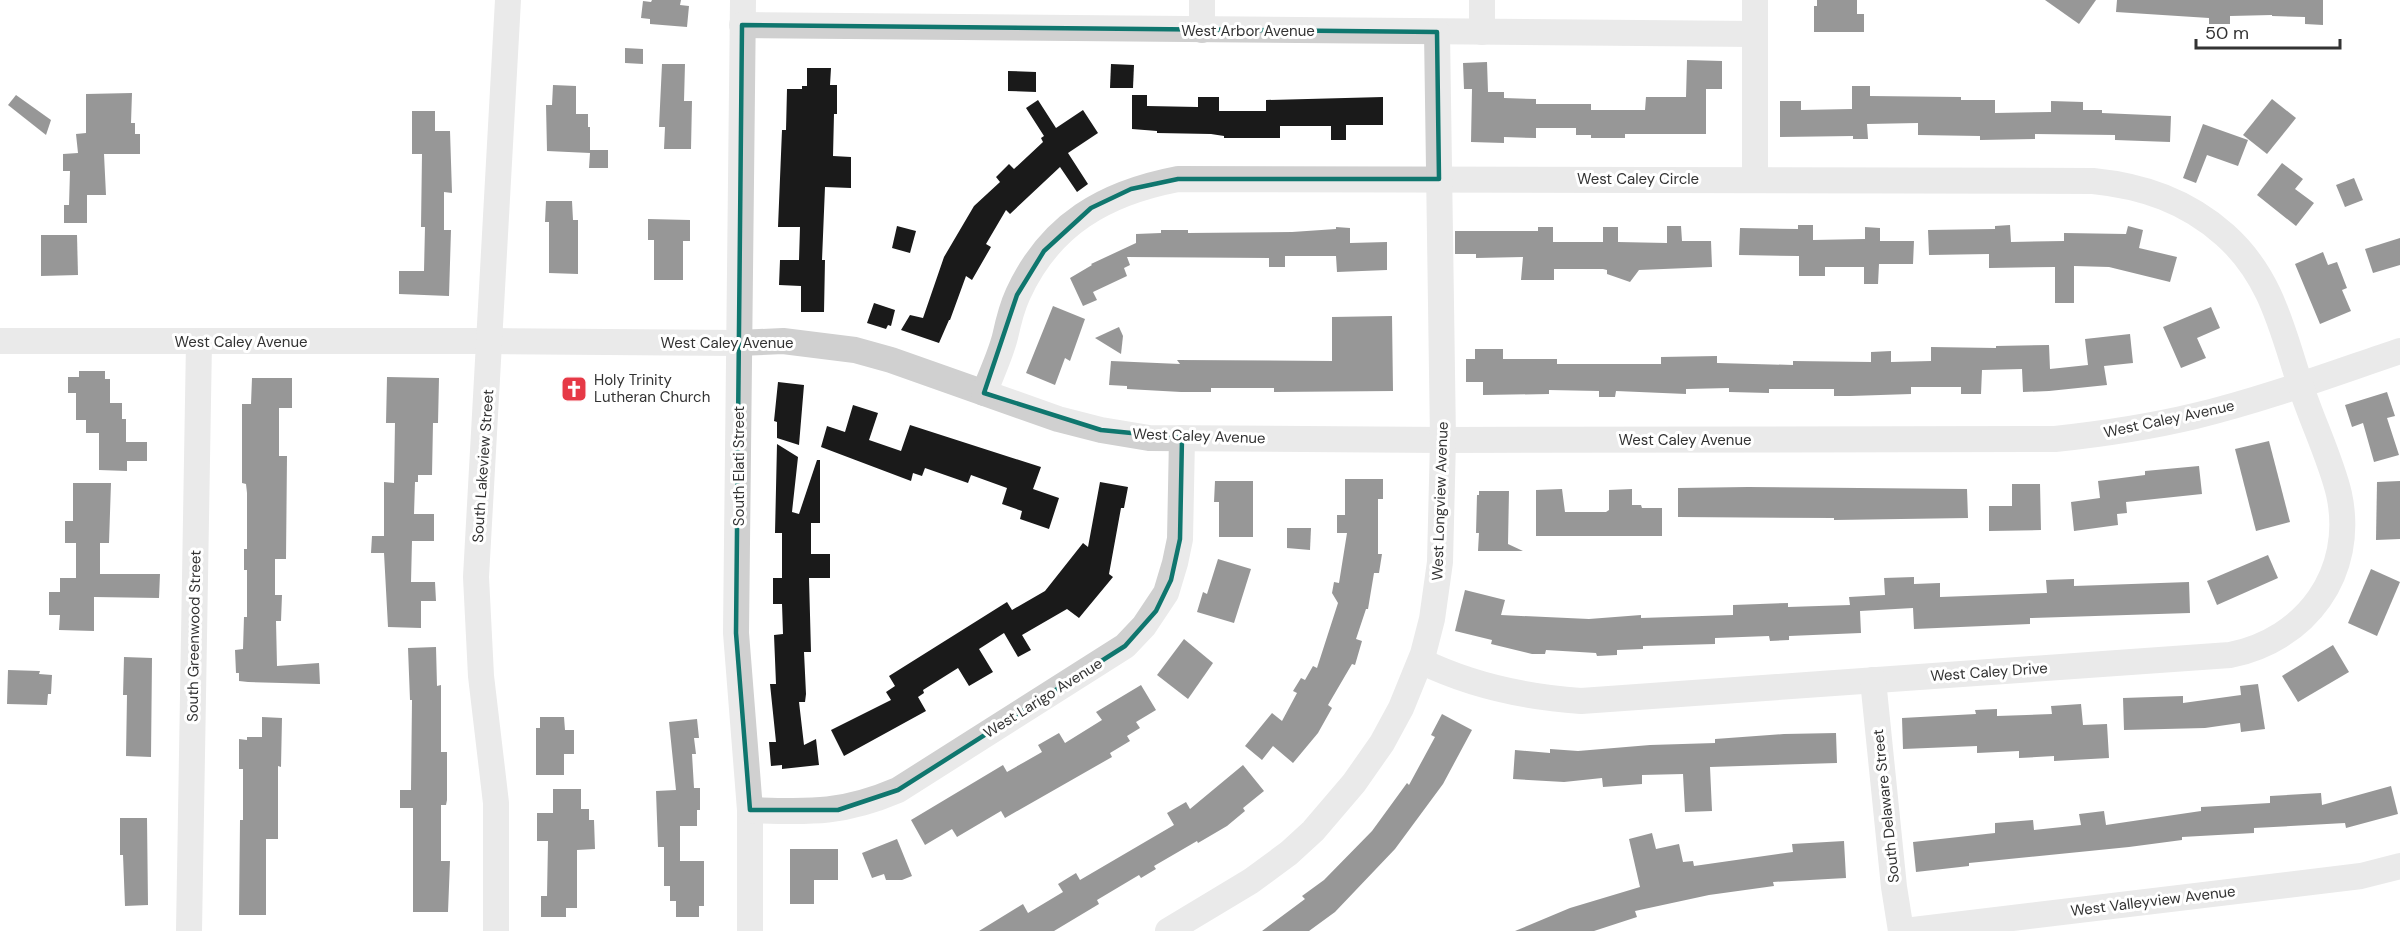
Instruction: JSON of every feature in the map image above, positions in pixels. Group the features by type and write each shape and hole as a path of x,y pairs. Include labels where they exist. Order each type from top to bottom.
{"street":[{"name":"South Lakeview Street","path":"496,931 496,803 481,676 476,577 491,341 508,0"},
{"name":"South Elati Street","path":"743,0 735,633 750,810 750,931"},
{"path":"1202,0 1202,30"},
{"path":"1482,0 1482,32"},
{"path":"1755,0 1755,180"},
{"name":"West Arbor Avenue","path":"742,26 1755,34"},
{"name":"West Longview Avenue","path":"1168,931 1251,881 1289,853 1312,831 1354,783 1382,743 1401,708 1421,661 1432,619 1440,562 1443,440 1437,32"},
{"name":"West Caley Circle","path":"984,393 1017,295 1027,276 1057,236 1091,208 1131,189 1178,179 2092,181 2122,184 2157,193 2189,208 2243,253 2265,285 2280,318 2300,385"},
{"name":"West Caley Avenue","path":"0,341 491,341 739,344 783,341 855,350 891,360 1058,419 1101,430 1149,438 1443,440 2055,439 2119,432 2195,416 2300,385 2400,351"},
{"name":"South Greenwood Street","path":"189,931 199,342"},
{"name":"West Caley Drive","path":"1421,661 1460,679 1507,692 1538,698 1581,701 2229,655 2268,643 2287,633 2316,604 2328,585 2341,545 2342,524 2338,493 2300,385"},
{"name":"West Larigo Avenue","path":"750,810 810,812 838,810 872,801 898,790 1125,646 1156,611 1171,580 1180,539 1182,438"},
{"name":"South Delaware Street","path":"1873,680 1894,887 1903,931"},
{"name":"West Valleyview Avenue","path":"1903,931 2361,876 2400,866"}],"highlighted area":[{"path":"742,25 1437,32 1439,179 1178,179 1131,189 1091,208 1044,251 1017,295 984,393 1101,430 1182,438 1180,539 1171,580 1156,611 1125,646 898,790 838,810 750,810 736,633"}],"building":[{"path":"652,0 681,0 680,5 689,6 687,27 650,24 650,19 641,18 643,1 651,2"},
{"path":"1817,0 1857,0 1857,14 1864,14 1864,32 1814,32 1814,6 1817,6"},
{"path":"2045,0 2096,0 2079,24"},
{"path":"2117,0 2323,0 2323,25 2305,24 2305,17 2272,15 2230,16 2230,24 2209,24 2209,18 2116,12"},
{"path":"625,48 643,49 643,64 625,63"},
{"path":"1687,60 1722,61 1722,89 1706,89 1706,134 1625,134 1625,138 1591,138 1591,135 1576,135 1576,128 1536,128 1536,138 1504,137 1504,143 1471,142 1472,89 1464,89 1463,63 1487,62 1488,92 1504,92 1504,98 1536,99 1536,104 1591,104 1591,110 1645,110 1646,97 1686,97"},
{"path":"662,64 685,64 684,101 692,101 691,149 664,149 665,127 659,127"},
{"path":"1111,64 1134,65 1133,88 1110,88"},
{"path":"807,68 831,68 830,85 837,85 833,156 851,157 851,188 825,187 822,260 825,260 824,312 801,312 801,286 779,285 780,260 799,260 800,227 778,227 782,130 786,130 787,89 802,89 802,86 807,86"},
{"path":"1008,71 1036,72 1036,92 1008,91"},
{"path":"553,85 576,86 576,114 588,114 590,150 608,150 608,168 589,168 590,153 547,151 546,105 552,105"},
{"path":"1852,86 1870,86 1870,96 1961,97 1961,100 1995,100 1995,113 2051,112 2051,101 2083,102 2083,110 2102,110 2102,113 2171,116 2170,142 2115,140 2115,135 2035,134 2035,139 1980,140 1980,136 1918,135 1918,123 1867,124 1868,139 1853,139 1853,136 1780,137 1780,101 1801,101 1801,110 1852,109"},
{"path":"132,93 131,123 135,123 135,134 140,134 140,154 104,154 106,195 87,195 87,223 64,223 64,205 69,205 70,171 63,171 63,154 78,153 76,134 86,133 86,94"},
{"path":"16,95 51,120 46,135 8,105"},
{"path":"1132,95 1147,95 1147,106 1198,107 1198,97 1219,97 1219,111 1266,111 1266,100 1383,97 1383,125 1346,125 1346,140 1331,140 1331,126 1280,126 1280,138 1224,138 1224,136 1211,134 1157,133 1157,131 1132,129"},
{"path":"2272,99 2296,118 2267,154 2243,135"},
{"path":"1038,100 1056,128 1083,110 1098,133 1068,153 1088,184 1077,192 1060,167 1010,214 1006,210 986,244 991,247 972,280 966,276 939,343 901,330 910,315 923,318 944,257 974,206 1000,182 996,177 1009,164 1014,169 1043,142 1041,138 1044,136 1026,108"},
{"path":"412,111 435,111 435,131 450,131 452,193 444,192 444,230 451,230 449,296 399,294 399,271 424,271 425,227 421,227 422,154 412,154"},
{"path":"2203,124 2248,140 2238,166 2207,155 2196,183 2183,178"},
{"path":"2282,163 2303,179 2295,189 2314,203 2296,226 2257,195"},
{"path":"2354,178 2363,200 2345,207 2336,185"},
{"path":"546,201 572,201 573,220 578,220 578,274 549,273 549,222 545,222"},
{"path":"648,219 690,220 690,241 683,241 683,280 654,280 654,240 648,240"},
{"path":"1798,225 1813,225 1813,240 1865,239 1865,227 1880,228 1880,241 1914,241 1913,264 1879,264 1878,284 1864,284 1864,267 1825,267 1825,276 1799,276 1799,256 1739,255 1740,228 1798,229"},
{"path":"2010,225 2011,242 2064,241 2064,233 2126,234 2128,226 2143,230 2139,248 2177,257 2170,282 2109,267 2074,266 2074,303 2055,303 2055,267 1989,268 1989,254 1929,255 1928,230 1995,229 1995,226"},
{"path":"897,226 916,231 910,253 892,248"},
{"path":"1667,226 1681,226 1682,241 1711,241 1712,267 1639,270 1630,282 1607,274 1607,270 1603,269 1554,269 1554,280 1521,280 1523,257 1476,258 1476,254 1455,254 1455,231 1538,231 1538,227 1553,227 1553,242 1603,242 1603,227 1618,227 1618,242 1667,243"},
{"path":"1336,227 1350,228 1350,243 1387,242 1387,270 1337,272 1336,256 1285,256 1285,267 1269,267 1269,258 1127,257 1130,265 1124,268 1127,276 1093,292 1097,300 1083,306 1070,278 1091,264 1136,243 1136,234 1161,233 1161,230 1188,230 1188,233 1292,232 1336,229"},
{"path":"41,235 77,235 78,275 41,276"},
{"path":"2400,238 2400,265 2373,273 2365,249"},
{"path":"2323,252 2328,265 2337,262 2347,288 2342,290 2351,311 2320,324 2295,264"},
{"path":"874,303 895,310 891,326 888,325 886,329 867,323"},
{"path":"1053,306 1085,319 1070,361 1065,358 1055,385 1026,373"},
{"path":"2211,307 2220,328 2197,338 2206,358 2181,368 2163,327"},
{"path":"1392,316 1393,391 1274,392 1274,388 1211,388 1211,392 1181,392 1127,389 1127,386 1109,385 1111,361 1180,364 1177,360 1332,361 1332,317"},
{"path":"1119,327 1123,336 1121,354 1095,338"},
{"path":"2130,334 2133,363 2104,366 2107,385 2049,391 2023,392 2022,369 1982,370 1981,394 1961,394 1961,387 1911,387 1911,394 1850,396 1834,396 1834,389 1769,389 1769,393 1729,392 1729,388 1686,389 1686,394 1616,391 1615,397 1599,397 1599,391 1549,390 1549,394 1483,395 1483,382 1466,382 1466,359 1475,359 1475,349 1503,349 1503,359 1557,359 1557,364 1661,364 1661,357 1717,356 1717,363 1793,365 1793,361 1871,362 1871,352 1891,351 1891,362 1931,361 1931,347 1996,348 1996,346 2049,345 2050,369 2088,365 2085,339"},
{"path":"79,371 105,371 105,379 110,379 110,403 122,403 122,419 126,419 126,442 147,442 147,461 127,461 127,471 99,470 99,433 86,433 86,420 76,420 76,393 68,393 68,377 79,377"},
{"path":"387,377 439,378 438,423 433,423 432,475 418,475 418,482 415,482 414,514 434,514 434,541 412,541 411,582 435,582 436,601 421,601 421,628 388,627 384,553 371,553 372,536 384,536 384,482 394,483 395,423 386,423"},
{"path":"252,378 292,378 292,408 279,408 279,456 287,456 286,559 275,559 275,595 282,595 281,621 276,621 277,666 319,663 320,684 239,681 239,673 236,673 235,650 243,649 244,617 247,617 247,570 244,570 244,549 247,549 247,493 246,484 242,483 242,404 251,404"},
{"path":"778,382 804,385 799,445 777,438 777,422 774,421"},
{"path":"2387,392 2395,416 2387,418 2399,455 2374,462 2363,423 2352,427 2345,405"},
{"path":"853,405 878,413 869,440 901,451 910,425 1041,467 1033,489 1059,498 1049,529 1020,519 1022,511 1002,504 1007,488 971,475 968,483 925,468 922,476 913,473 911,481 821,447 827,426 845,432"},
{"path":"2269,441 2290,522 2256,531 2235,449"},
{"path":"777,444 798,457 792,512 799,514 817,460 820,460 820,523 811,523 811,554 830,554 830,578 809,578 811,652 804,652 806,694 805,702 799,702 804,745 816,739 819,765 782,769 782,765 771,766 769,742 776,742 770,684 776,684 774,635 783,634 782,604 773,604 773,578 782,578 782,533 775,533"},
{"path":"2199,466 2202,494 2126,502 2127,513 2117,514 2118,525 2074,531 2071,502 2100,498 2098,481 2145,475 2145,471"},
{"path":"1345,479 1383,479 1383,499 1378,499 1378,554 1382,554 1379,573 1374,573 1368,609 1366,609 1356,639 1362,641 1355,665 1352,664 1328,705 1332,708 1318,733 1293,763 1273,746 1262,760 1245,746 1272,713 1282,721 1297,693 1293,691 1301,678 1305,680 1313,666 1317,668 1338,603 1332,593 1334,582 1339,583 1347,533 1337,533 1337,515 1345,515"},
{"path":"1215,481 1253,481 1253,537 1219,537 1219,502 1214,502"},
{"path":"2400,481 2400,539 2376,540 2377,482"},
{"path":"1100,482 1128,487 1124,508 1121,508 1109,574 1113,577 1079,618 1067,609 1022,635 1031,650 1018,657 1004,633 979,649 993,672 969,686 958,668 923,690 924,693 918,697 926,711 844,756 831,730 891,700 886,692 895,686 889,676 1007,602 1012,610 1045,591 1083,543 1088,547"},
{"path":"73,483 111,483 109,543 100,543 100,574 160,574 159,598 94,597 94,631 59,630 60,615 49,615 49,592 60,592 60,578 76,578 76,543 65,543 65,521 73,521"},
{"path":"2012,484 2040,484 2041,530 1989,531 1989,506 2012,506"},
{"path":"1678,488 1967,489 1968,518 1834,520 1834,518 1678,517"},
{"path":"1562,489 1565,512 1606,512 1609,510 1609,490 1632,489 1632,505 1641,505 1642,508 1662,508 1662,536 1536,536 1536,490"},
{"path":"1479,491 1509,491 1508,544 1523,551 1478,551 1479,533 1476,533"},
{"path":"1287,528 1311,528 1310,550 1287,548"},
{"path":"2268,555 2278,578 2217,605 2207,581"},
{"path":"1218,559 1251,569 1234,623 1197,612 1203,592 1207,594"},
{"path":"2371,569 2400,582 2377,636 2348,623"},
{"path":"1914,577 1914,584 1940,583 1940,597 2047,593 2046,580 2074,579 2074,586 2189,582 2190,613 2030,618 2030,624 1914,629 1913,608 1860,611 1861,633 1789,636 1789,640 1770,641 1769,636 1715,638 1715,644 1643,646 1643,649 1617,650 1617,655 1597,656 1596,653 1546,650 1545,654 1532,654 1491,644 1492,640 1455,631 1465,590 1505,600 1501,615 1589,619 1641,615 1641,618 1733,615 1733,605 1788,603 1788,607 1850,605 1849,597 1885,595 1884,578"},
{"path":"1184,639 1213,663 1188,699 1157,675"},
{"path":"2333,645 2349,672 2298,702 2282,676"},
{"path":"436,647 437,686 441,685 441,752 447,752 447,800 446,805 441,805 441,861 450,861 448,912 413,912 413,808 400,808 400,790 411,790 412,700 410,700 408,648"},
{"path":"124,657 152,658 151,757 126,756 127,695 123,695"},
{"path":"8,670 40,671 39,674 52,675 51,694 48,694 47,705 7,704"},
{"path":"2258,684 2265,729 2241,732 2240,723 2205,728 2124,730 2123,698 2183,696 2183,703 2241,695 2240,686"},
{"path":"1141,685 1156,710 1136,722 1140,728 1127,736 1130,741 1110,753 1112,757 1005,818 1001,811 957,837 952,829 925,845 911,820 1003,765 1007,772 1042,752 1038,745 1059,733 1065,743 1102,720 1096,712"},
{"path":"2081,704 2083,725 2107,724 2109,758 2054,761 2054,756 2019,758 2019,751 1977,753 1977,746 1903,749 1902,718 1976,714 1975,710 1997,709 1997,716 2052,714 2051,706"},
{"path":"1442,714 1472,730 1443,784 1395,849 1335,912 1309,931 1262,931 1305,899 1302,896 1324,880 1372,831 1407,783 1409,785 1435,737 1431,735"},
{"path":"262,717 282,718 281,767 278,766 278,839 266,839 266,915 239,915 243,769 239,769 239,739 262,737"},
{"path":"540,717 564,717 565,730 574,730 574,754 564,754 564,775 536,775 536,728 540,728"},
{"path":"697,719 699,738 694,738 696,754 692,754 694,788 700,788 700,810 697,810 697,826 680,826 680,861 704,861 704,906 699,906 699,917 676,917 676,901 670,901 670,886 664,886 664,847 658,847 656,791 676,790 669,722"},
{"path":"1836,733 1837,763 1710,767 1712,811 1685,812 1683,774 1642,775 1642,784 1603,787 1602,778 1564,782 1513,779 1515,750 1550,753 1550,749 1578,751 1715,743 1715,739 1784,734"},
{"path":"1243,765 1264,791 1243,808 1245,811 1227,826 1154,866 1156,869 1141,878 1139,875 1097,900 1099,904 1054,931 979,931 1023,904 1028,913 1063,892 1058,884 1076,873 1080,880 1174,825 1167,813 1186,802 1190,809"},
{"path":"2391,786 2398,814 2346,828 2345,823 2254,828 2254,833 2182,837 2182,840 2129,847 1969,863 1969,866 1916,872 1913,842 1995,833 1995,823 2033,820 2034,830 2081,825 2079,814 2104,811 2106,825 2201,811 2201,807 2270,803 2270,796 2321,793 2322,805"},
{"path":"553,789 581,789 581,809 589,809 589,820 594,820 595,849 577,850 577,908 566,908 566,917 541,917 541,896 547,896 548,841 537,841 537,813 553,813"},
{"path":"120,818 147,818 148,905 125,906 123,855 120,855"},
{"path":"1652,833 1656,849 1679,844 1683,862 1693,861 1694,866 1793,852 1792,844 1844,841 1846,878 1773,882 1774,886 1709,895 1635,911 1637,917 1594,931 1515,931 1570,908 1640,887 1629,839"},
{"path":"897,839 912,876 902,880 886,880 884,874 872,878 862,853"},
{"path":"790,849 838,849 838,880 814,880 814,904 790,904"}],"place":[{"name":"Holy Trinity Lutheran Church","path":"574,389"}]}
